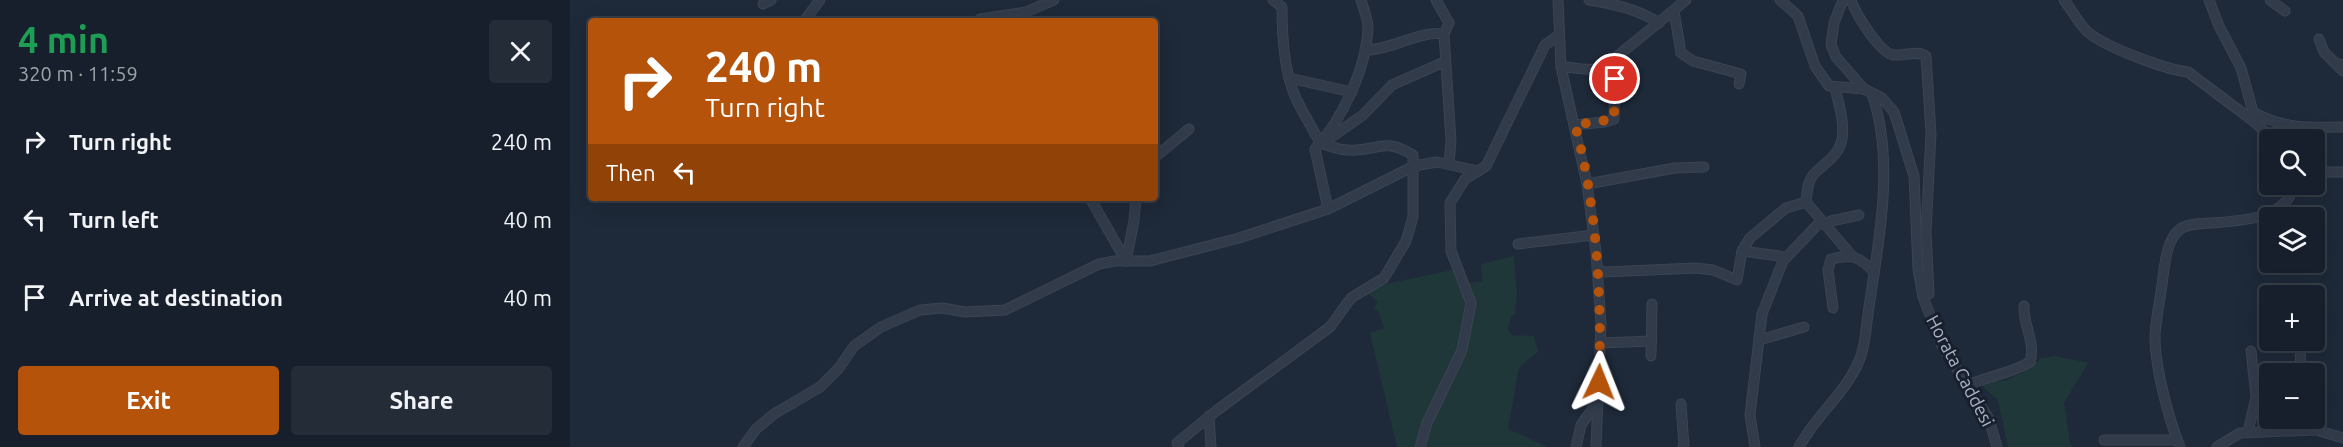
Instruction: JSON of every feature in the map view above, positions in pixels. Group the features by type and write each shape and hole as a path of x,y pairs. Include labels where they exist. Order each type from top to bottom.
{"street":[{"path":"806,18 820,0"},
{"path":"1009,18 1054,0"},
{"path":"1175,446 1209,416 1330,327 1351,298 1384,278 1406,241 1413,217 1413,155 1386,144 1351,150 1335,148 1320,142 1295,96 1289,78 1282,7 1273,0"},
{"path":"1328,209 1315,149 1352,92 1365,50 1368,24 1361,0"},
{"path":"1436,0 1449,23 1444,34 1444,62 1451,141 1449,164"},
{"path":"1558,0 1561,67 1587,184 1597,269 1600,343 1597,447"},
{"path":"1589,0 1616,5 1647,15 1659,23"},
{"path":"1561,67 1574,67 1589,71 1603,68 1686,0"},
{"path":"1780,0 1798,16 1815,66 1829,86 1868,91 1882,132 1884,185 1874,272 1860,360 1845,387 1799,447"},
{"name":"Horata Caddesi","path":"1843,0 1834,23 1831,45 1836,57 1868,91 1882,98 1894,112 1914,176 1918,269 1929,318 1942,346 1989,419 1997,447"},
{"path":"1851,0 1854,9 1882,51 1891,55 1921,53 1926,56 1931,134 1926,231 1929,294"},
{"path":"2064,0 2088,32 2109,45 2176,70 2188,72 2262,129"},
{"path":"2209,0 2219,26 2241,69 2256,123"},
{"path":"2270,0 2285,11"},
{"path":"1674,11 1681,53 1693,61 1741,75 1739,84"},
{"path":"1365,50 1380,50 1434,33 1444,34"},
{"path":"1420,447 1427,423 1462,350 1471,303 1451,251 1450,203 1465,179 1485,166 1545,45 1558,35"},
{"path":"2319,39 2324,52 2339,64 2343,71"},
{"path":"1575,125 1614,119 1615,58"},
{"path":"1320,142 1334,136 1363,115 1392,85 1444,62"},
{"path":"1289,78 1352,92"},
{"path":"1835,88 1843,122 1841,143 1833,156 1812,176 1806,202 1852,256"},
{"path":"2253,112 2271,122 2298,128 2343,127"},
{"path":"1158,155 1189,129"},
{"path":"743,447 756,429 774,414 820,387 839,368 854,346 881,327 920,310 942,308 965,312 1005,310 1099,264 1150,261 1239,238 1328,209 1414,166 1437,162 1478,171"},
{"path":"1587,184 1675,168 1704,167"},
{"path":"2325,172 2343,172"},
{"path":"2104,440 2178,444 2159,373 2155,336 2165,261 2171,240 2179,230 2191,225 2235,221 2275,211 2289,201 2291,195"},
{"path":"1092,201 1126,261"},
{"path":"1126,261 1136,201"},
{"path":"1597,269 1604,272 1696,268 1713,270 1737,280 1742,251 1750,238 1786,208 1806,202"},
{"path":"1755,447 1750,415 1762,314 1783,261 1823,223 1859,215"},
{"path":"1518,244 1594,235"},
{"path":"1742,251 1779,256 1783,261"},
{"path":"1833,308 1828,270 1832,259 1852,256 1861,259 1874,272"},
{"path":"1652,304 1652,356"},
{"path":"1966,386 1991,375 2012,372 2030,362 2032,347 2024,318 2024,306"},
{"path":"1759,340 1804,327"},
{"path":"1600,343 1652,341"},
{"path":"2248,432 2256,397 2251,351"},
{"path":"1576,447 1581,425 1598,401"},
{"path":"1681,404 1683,447"},
{"path":"1209,416 1211,447"},
{"path":"2217,447 2240,433 2248,432 2316,430 2343,438"}],"green space":[{"path":"1514,256 1517,294 1515,314 1511,316 1508,330 1512,335 1534,336 1538,352 1519,367 1508,429 1548,447 1424,447 1429,429 1467,347 1476,303 1469,283 1482,281 1481,264"},
{"path":"1452,270 1466,304 1457,347 1423,421 1415,447 1397,447 1370,333 1384,328 1378,310 1373,310 1378,301 1367,293 1381,285"},
{"path":"2056,356 2088,363 2064,403 2070,442 2073,447 2008,447 1998,400 1981,385 1985,380 2004,381 2022,373 2041,358"}],"route":[{"path":"1599,382 1601,324 1596,252 1587,184 1575,125 1614,119 1615,79"}]}
